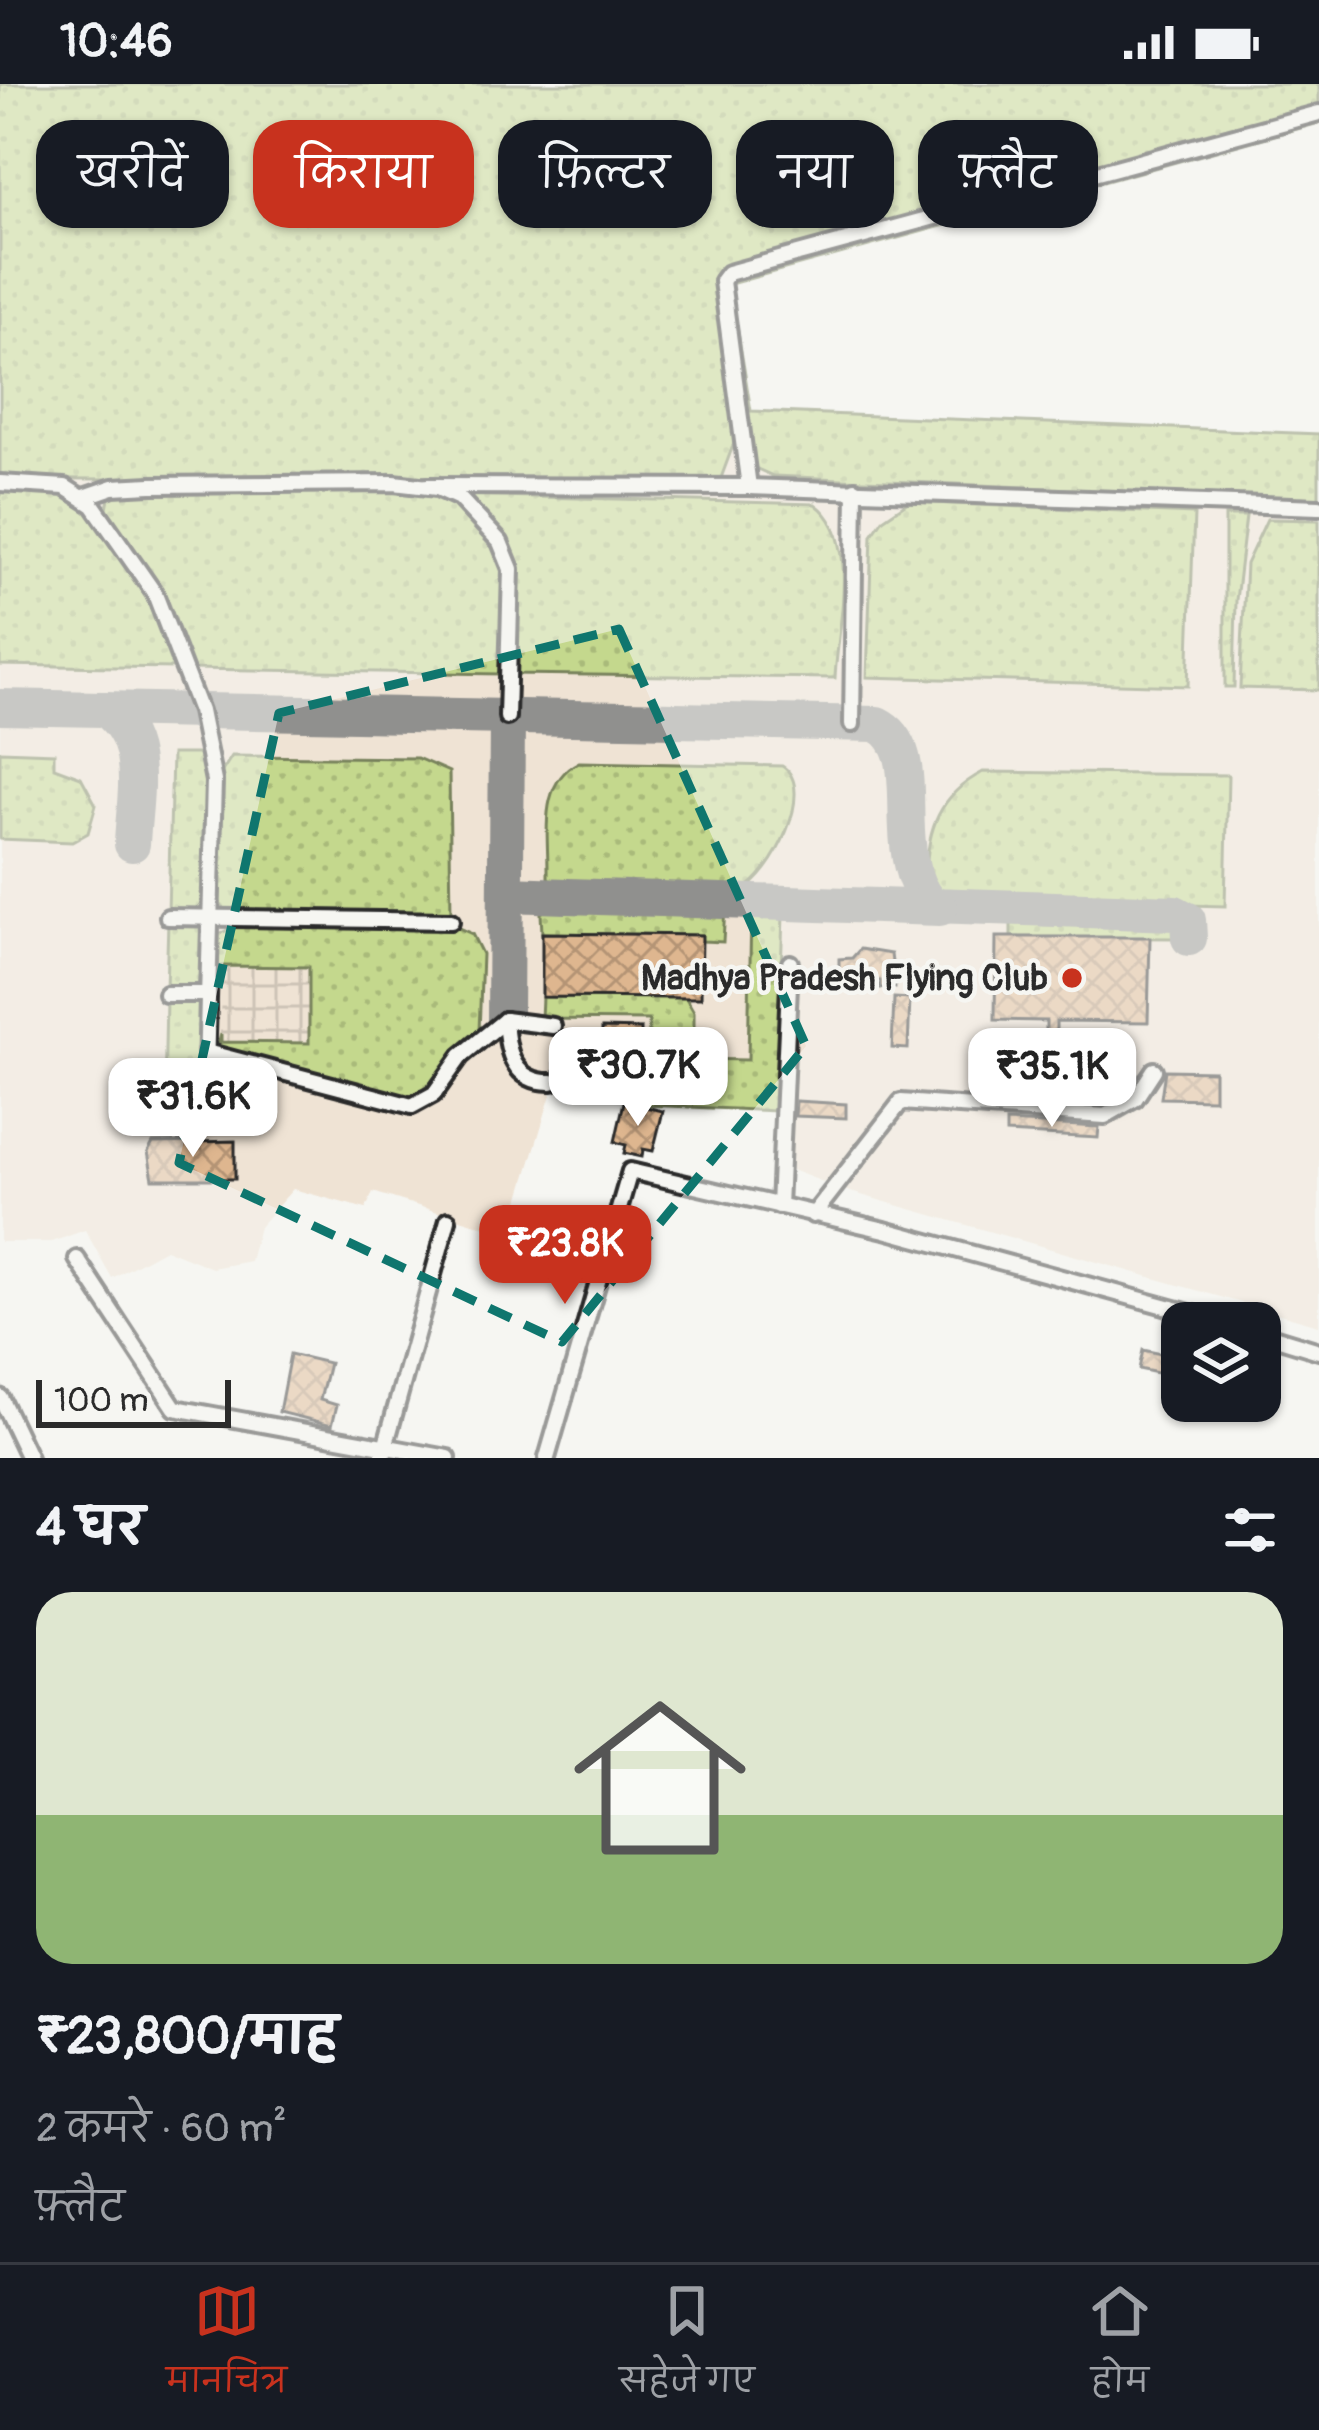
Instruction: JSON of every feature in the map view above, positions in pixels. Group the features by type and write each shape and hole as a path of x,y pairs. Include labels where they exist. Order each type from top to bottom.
{"street":[{"path":"749,487 722,281 726,274 1319,113"},
{"path":"0,483 54,485 84,497 155,594 200,711 214,766 205,1106"},
{"path":"84,497 113,487 151,485 749,487 1319,507"},
{"path":"427,486 447,492 475,511 507,556 513,582 507,717"},
{"path":"852,724 855,489"},
{"path":"168,916 451,921"},
{"path":"779,1207 790,963"},
{"path":"166,994 208,994"},
{"path":"206,1052 412,1106 434,1094 461,1056 506,1020"},
{"path":"506,1020 519,1026 553,1026"},
{"path":"506,1020 507,1049 519,1071 535,1081 552,1082"},
{"path":"813,1215 901,1102 1105,1116 1135,1099 1154,1070"},
{"path":"547,1458 630,1171 1161,1306"},
{"path":"384,1451 448,1220"},
{"path":"77,1259 175,1408 384,1451 448,1458"},
{"path":"1281,1339 1319,1351"},
{"path":"0,1397 28,1458"}],"highlighted area":[{"path":"619,629 806,1046 562,1342 179,1163 279,713"}],"shaded area":[{"path":"0,84 1319,84 1319,123 1098,183 1098,120 918,120 918,228 935,228 730,284 751,411 1319,434 1319,1325 1281,1314 1281,1302 1238,1302 847,1191 773,1163 776,1112 648,1105 648,1092 552,1091 509,1234 373,1192 366,1209 293,1189 259,1227 250,1261 212,1268 165,1249 112,1278 85,1230 52,1242 0,1242"},
{"path":"221,966 310,967 309,1043 220,1042"}],"green space":[{"path":"0,84 1319,84 1319,107 1098,168 1098,120 918,120 918,217 894,224 894,120 736,120 736,228 880,228 720,272 716,283 735,440 721,478 0,479"},
{"path":"1319,118 1319,123 1098,183 1098,178"},
{"path":"918,228 935,228 730,284 751,411 1319,434 1319,500 773,476 753,467 726,280"},
{"path":"416,488 449,500 473,516 490,536 505,584 501,674 191,669 160,590 106,513 109,498 121,491"},
{"path":"0,489 66,495 102,524 147,597 173,668 0,665"},
{"path":"459,495 815,504 829,519 843,560 835,678 510,674 516,576"},
{"path":"908,502 1194,514 1188,686 867,677 872,535 883,519"},
{"path":"1225,516 1246,516 1236,600 1234,687 1225,687"},
{"path":"1267,519 1319,520 1319,690 1240,688 1246,564"},
{"path":"0,751 54,753 54,767 81,777 96,805 88,833 72,842 0,839"},
{"path":"172,754 202,754 208,766 200,914 168,914"},
{"path":"232,756 417,758 449,772 451,916 226,913 217,897 221,773"},
{"path":"579,762 782,766 792,777 793,811 777,851 742,890 554,886 548,877 551,797 566,771"},
{"path":"983,772 1228,775 1225,906 951,899 926,877 929,844 946,803"},
{"path":"554,906 725,907 723,942 702,941 701,935 542,933 541,913"},
{"path":"751,914 783,915 776,1111 648,1105 649,1020 541,1019 542,997 686,998 694,1012 694,1059 748,1060"},
{"path":"1011,917 1163,921 1176,927 1177,938 1011,937"},
{"path":"168,921 204,927 198,988 166,990"},
{"path":"243,923 454,926 472,934 482,954 479,1032 426,1096 407,1101 217,1050 221,1034 221,1042 309,1043 309,967 222,966 221,980 214,958 217,935"},
{"path":"166,998 202,1001 200,1105 170,1105 164,1100"}],"building":[{"path":"542,933 702,935 701,998 542,997"},
{"name":"Madhya Pradesh Flying Club","path":"996,937 1150,937 1148,1022 1056,1021 1056,1041 1062,1041 1069,1072 1060,1072 1060,1079 1034,1080 1027,1052 1040,1052 1040,1043 1046,1043 1046,1021 995,1020"},
{"path":"860,949 891,954 895,988 880,988 880,981 839,981 839,959 852,958"},
{"path":"894,998 910,999 908,1049 892,1048"},
{"path":"602,1028 641,1029 641,1058 575,1060 575,1074 555,1071 555,1037 575,1036 575,1045 602,1045"},
{"path":"1165,1070 1214,1071 1214,1099 1161,1098"},
{"path":"796,1101 846,1104 846,1118 795,1116"},
{"path":"624,1102 663,1111 653,1151 643,1149 642,1157 624,1153 626,1145 615,1142"},
{"path":"1006,1122 1099,1127 1098,1138 1006,1133"},
{"path":"235,1141 235,1179 153,1179 148,1152 153,1143"},
{"path":"1143,1350 1161,1354 1161,1374 1139,1369"},
{"path":"290,1354 329,1363 320,1400 337,1405 332,1425 279,1412"}],"taxiway":[{"path":"0,707 877,724 893,737 902,756 910,857 917,882 931,905 1175,913 1188,920 1189,938"},
{"path":"105,709 119,722 133,753 132,844"},
{"path":"505,1020 507,717"},
{"path":"506,894 940,908"}],"place":[{"name":"Madhya Pradesh Flying Club","path":"1072,978"}]}
